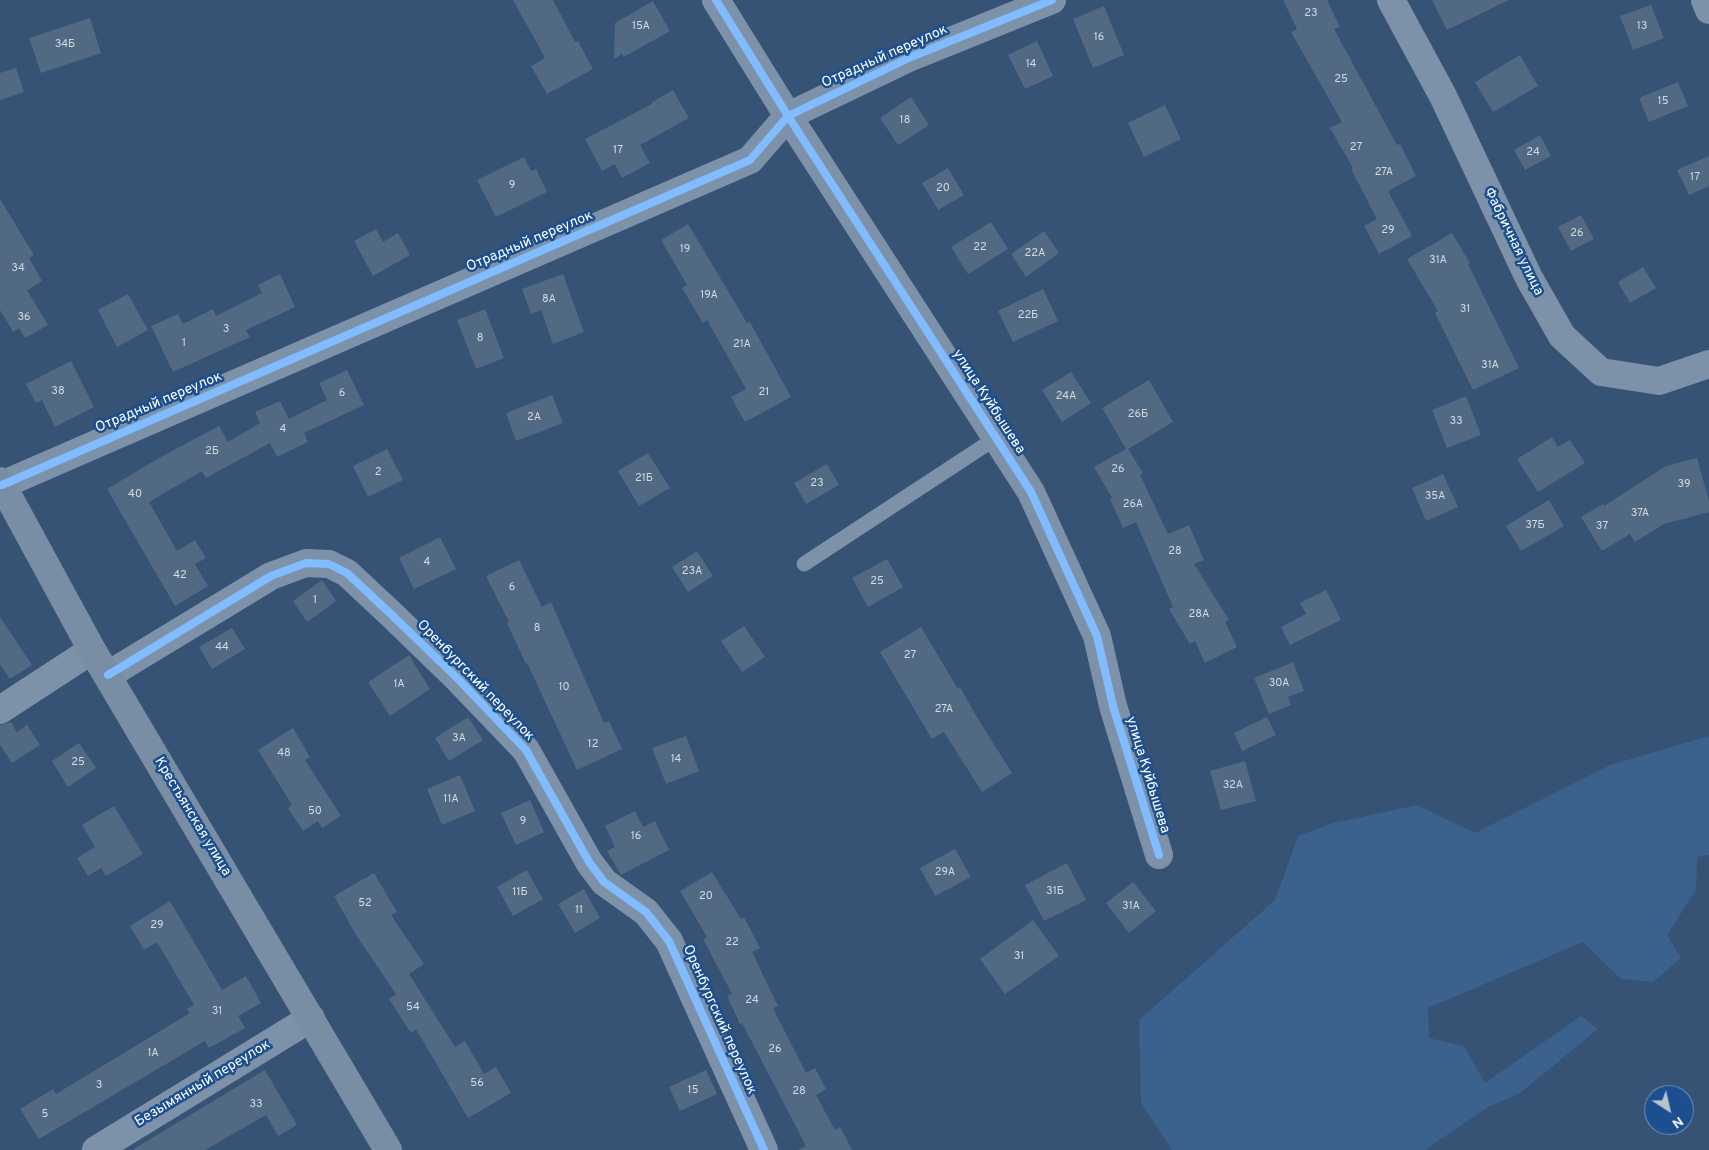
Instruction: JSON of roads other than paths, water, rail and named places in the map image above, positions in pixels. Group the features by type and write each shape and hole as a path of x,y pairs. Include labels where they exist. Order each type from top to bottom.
{"street":[{"name":"улица Куйбышева","path":"716,0 788,116 1031,492 1097,636 1113,706 1159,855"},
{"name":"Отрадный переулок","path":"1,483 750,160 788,116 911,57 1052,0"},
{"name":"Фабричная улица","path":"1391,0 1443,96 1529,278 1562,336 1601,372 1659,381 1709,364"},
{"path":"1705,0 1709,10"},
{"name":"Крестьянская улица","path":"1,483 92,650 388,1150"},
{"name":"Оренбургский переулок","path":"108,675 271,576 306,563 329,564 347,573 445,666 526,750 589,862 604,882 646,912 669,940 764,1150"},
{"path":"0,710 92,650"},
{"name":"Безымянный переулок","path":"96,1150 311,1018"}],"lane":[{"path":"804,564 996,438"}],"water":[{"path":"1709,736 1709,855 1697,857 1696,890 1667,935 1681,958 1653,982 1621,979 1583,942 1428,1008 1429,1038 1464,1046 1485,1083 1581,1016 1598,1029 1520,1093 1488,1107 1425,1150 1172,1150 1141,1103 1139,1020 1275,900 1298,836 1333,823 1417,805 1475,833 1610,765"}]}
